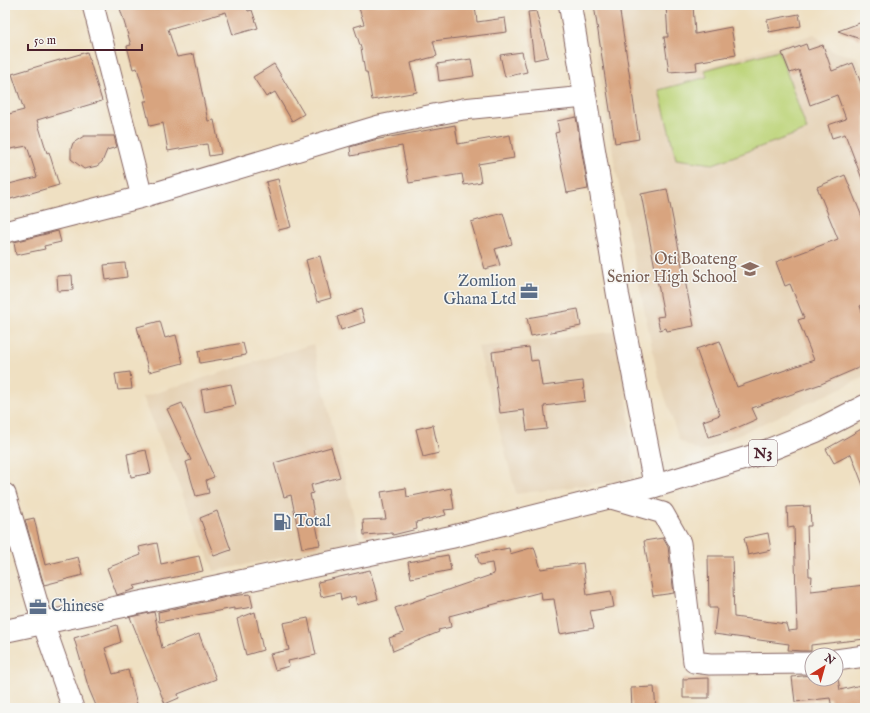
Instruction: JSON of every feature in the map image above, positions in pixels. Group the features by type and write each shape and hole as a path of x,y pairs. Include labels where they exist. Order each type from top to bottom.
{"main road":[{"path":"5,631 451,537 573,505 611,498 655,486 618,295 570,5"},
{"name":"N3","path":"655,486 756,455 816,431 865,406"}],"street":[{"path":"93,5 142,197"},
{"path":"5,232 142,197 379,126 463,109 585,98"},
{"path":"5,494 43,623 73,708"},
{"path":"611,498 663,513 680,543 694,662 710,664 804,663"},
{"path":"844,659 865,656"}],"shaded area":[{"name":"Oti Boateng Senior High School","path":"589,5 694,5 701,69 814,34 832,51 857,57 865,75 865,377 701,452 679,440 657,372 615,166"},
{"path":"621,331 634,479 516,494 478,347"},
{"path":"313,344 360,542 214,571 143,397"}],"green space":[{"path":"779,50 807,130 713,164 676,159 659,90 707,77 705,70"}],"building":[{"path":"119,5 246,5 248,11 252,10 258,28 233,35 226,12 168,29 177,57 194,54 208,121 214,120 221,154 209,156 207,144 168,151 163,123 150,126 144,101 147,101 137,68 133,69 127,46 131,45"},
{"path":"358,5 475,5 477,22 505,18 507,32 433,41 437,56 411,63 417,92 372,100 367,72 365,72 361,48 354,27 364,24"},
{"path":"594,5 619,5 639,139 615,143"},
{"path":"666,5 693,5 695,34 731,27 736,55 696,62 697,70 669,72 664,37 668,37"},
{"path":"536,11 548,57 534,60 528,12"},
{"path":"799,14 801,26 769,32 767,20"},
{"path":"865,21 860,39 838,31"},
{"path":"806,44 808,50 823,45 832,71 853,63 865,93 865,184 845,134 832,138 828,125 846,119 837,95 810,105 799,70 790,73 782,53"},
{"path":"87,52 102,101 37,120 59,185 7,200 5,185 37,177 27,146 5,150 5,115 24,110 12,74"},
{"path":"522,52 527,72 505,77 500,55"},
{"path":"471,59 474,76 439,81 437,64"},
{"path":"274,64 304,114 292,121 275,92 266,97 253,77"},
{"path":"576,117 588,189 567,193 555,133 559,132 557,121"},
{"path":"455,125 458,144 510,135 514,158 478,164 481,182 464,185 462,174 409,183 402,146 351,156 350,147 374,140"},
{"path":"84,136 114,136 117,147 107,150 102,162 97,166 84,169 71,159 71,149 73,143"},
{"path":"845,175 865,224 865,304 860,306 865,320 865,365 821,384 752,408 757,419 732,430 708,437 703,421 720,415 696,349 720,341 737,387 814,360 798,320 804,318 790,284 785,286 776,262 838,239 817,187"},
{"path":"278,179 291,227 279,230 266,182"},
{"path":"667,189 694,326 667,331 666,328 660,330 657,317 664,316 641,194"},
{"path":"503,213 512,244 495,249 500,265 485,269 471,222"},
{"path":"58,231 61,242 44,246 45,249 16,255 14,242"},
{"path":"320,256 331,298 317,302 306,260"},
{"path":"125,263 127,277 106,280 104,265"},
{"path":"72,275 73,290 58,291 57,276"},
{"path":"361,309 365,322 341,330 337,317"},
{"path":"578,309 581,326 531,336 527,318"},
{"path":"160,321 165,338 176,335 183,363 149,372 137,327"},
{"path":"243,343 246,355 200,363 198,351"},
{"path":"529,347 531,361 538,360 542,386 583,381 585,401 544,406 547,429 527,431 524,410 500,413 492,352"},
{"path":"130,372 132,389 118,390 115,374"},
{"path":"231,384 236,405 205,412 201,390"},
{"path":"182,403 214,477 206,480 209,493 196,496 186,462 191,460 167,409"},
{"path":"433,425 439,453 423,457 416,429"},
{"path":"865,427 864,488 851,454 834,463 826,449"},
{"path":"331,447 340,477 311,485 313,493 310,494 320,545 302,548 291,495 284,497 274,463"},
{"path":"146,450 151,473 131,477 127,454"},
{"path":"406,488 407,497 451,488 454,509 444,510 446,515 416,522 417,529 393,535 392,533 364,535 363,520 386,519 381,492"},
{"path":"810,506 811,526 807,526 809,576 812,576 811,591 865,585 865,639 811,645 811,647 804,647 804,651 801,651 788,650 789,644 714,634 717,608 709,608 708,556 732,556 734,617 786,624 788,631 797,630 794,527 788,528 787,507"},
{"path":"217,511 231,550 214,556 200,518"},
{"path":"34,518 45,565 78,557 83,575 44,585 25,520"},
{"path":"768,533 771,550 748,555 744,538"},
{"path":"663,538 668,547 674,593 653,596 644,541"},
{"path":"157,543 161,564 199,556 203,571 134,586 135,589 117,595 107,568 141,555 139,547"},
{"path":"534,547 541,569 583,563 587,595 611,591 614,607 590,611 594,628 560,634 554,599 542,600 541,592 449,616 451,627 438,630 439,632 393,651 389,638 404,633 395,608 494,574 492,563 480,565 476,554 509,548 510,554"},
{"path":"448,555 451,570 411,578 408,562"},
{"path":"370,570 378,599 357,605 355,596 341,600 340,593 321,597 318,582"},
{"path":"250,594 253,607 234,610 234,608 159,622 158,612 231,596"},
{"path":"154,612 162,648 199,634 216,679 178,694 179,698 165,704 130,617"},
{"path":"255,612 263,650 246,655 237,619"},
{"path":"308,618 316,655 288,661 289,666 275,670 270,654 289,650 283,623"},
{"path":"117,625 121,642 105,648 113,674 128,670 138,708 97,708 89,689 74,638"},
{"path":"804,676 804,687 839,687 840,690 865,684 865,708 832,708 830,698 795,702 792,677"},
{"path":"709,678 709,698 683,698 683,679"},
{"path":"654,687 656,708 632,708 631,688"}],"place":[{"name":"Oti Boateng Senior High School","path":"750,269"},
{"name":"Zomlion Ghana Ltd","path":"529,291"},
{"name":"Total","path":"282,522"},
{"name":"Chinese","path":"38,607"}]}
